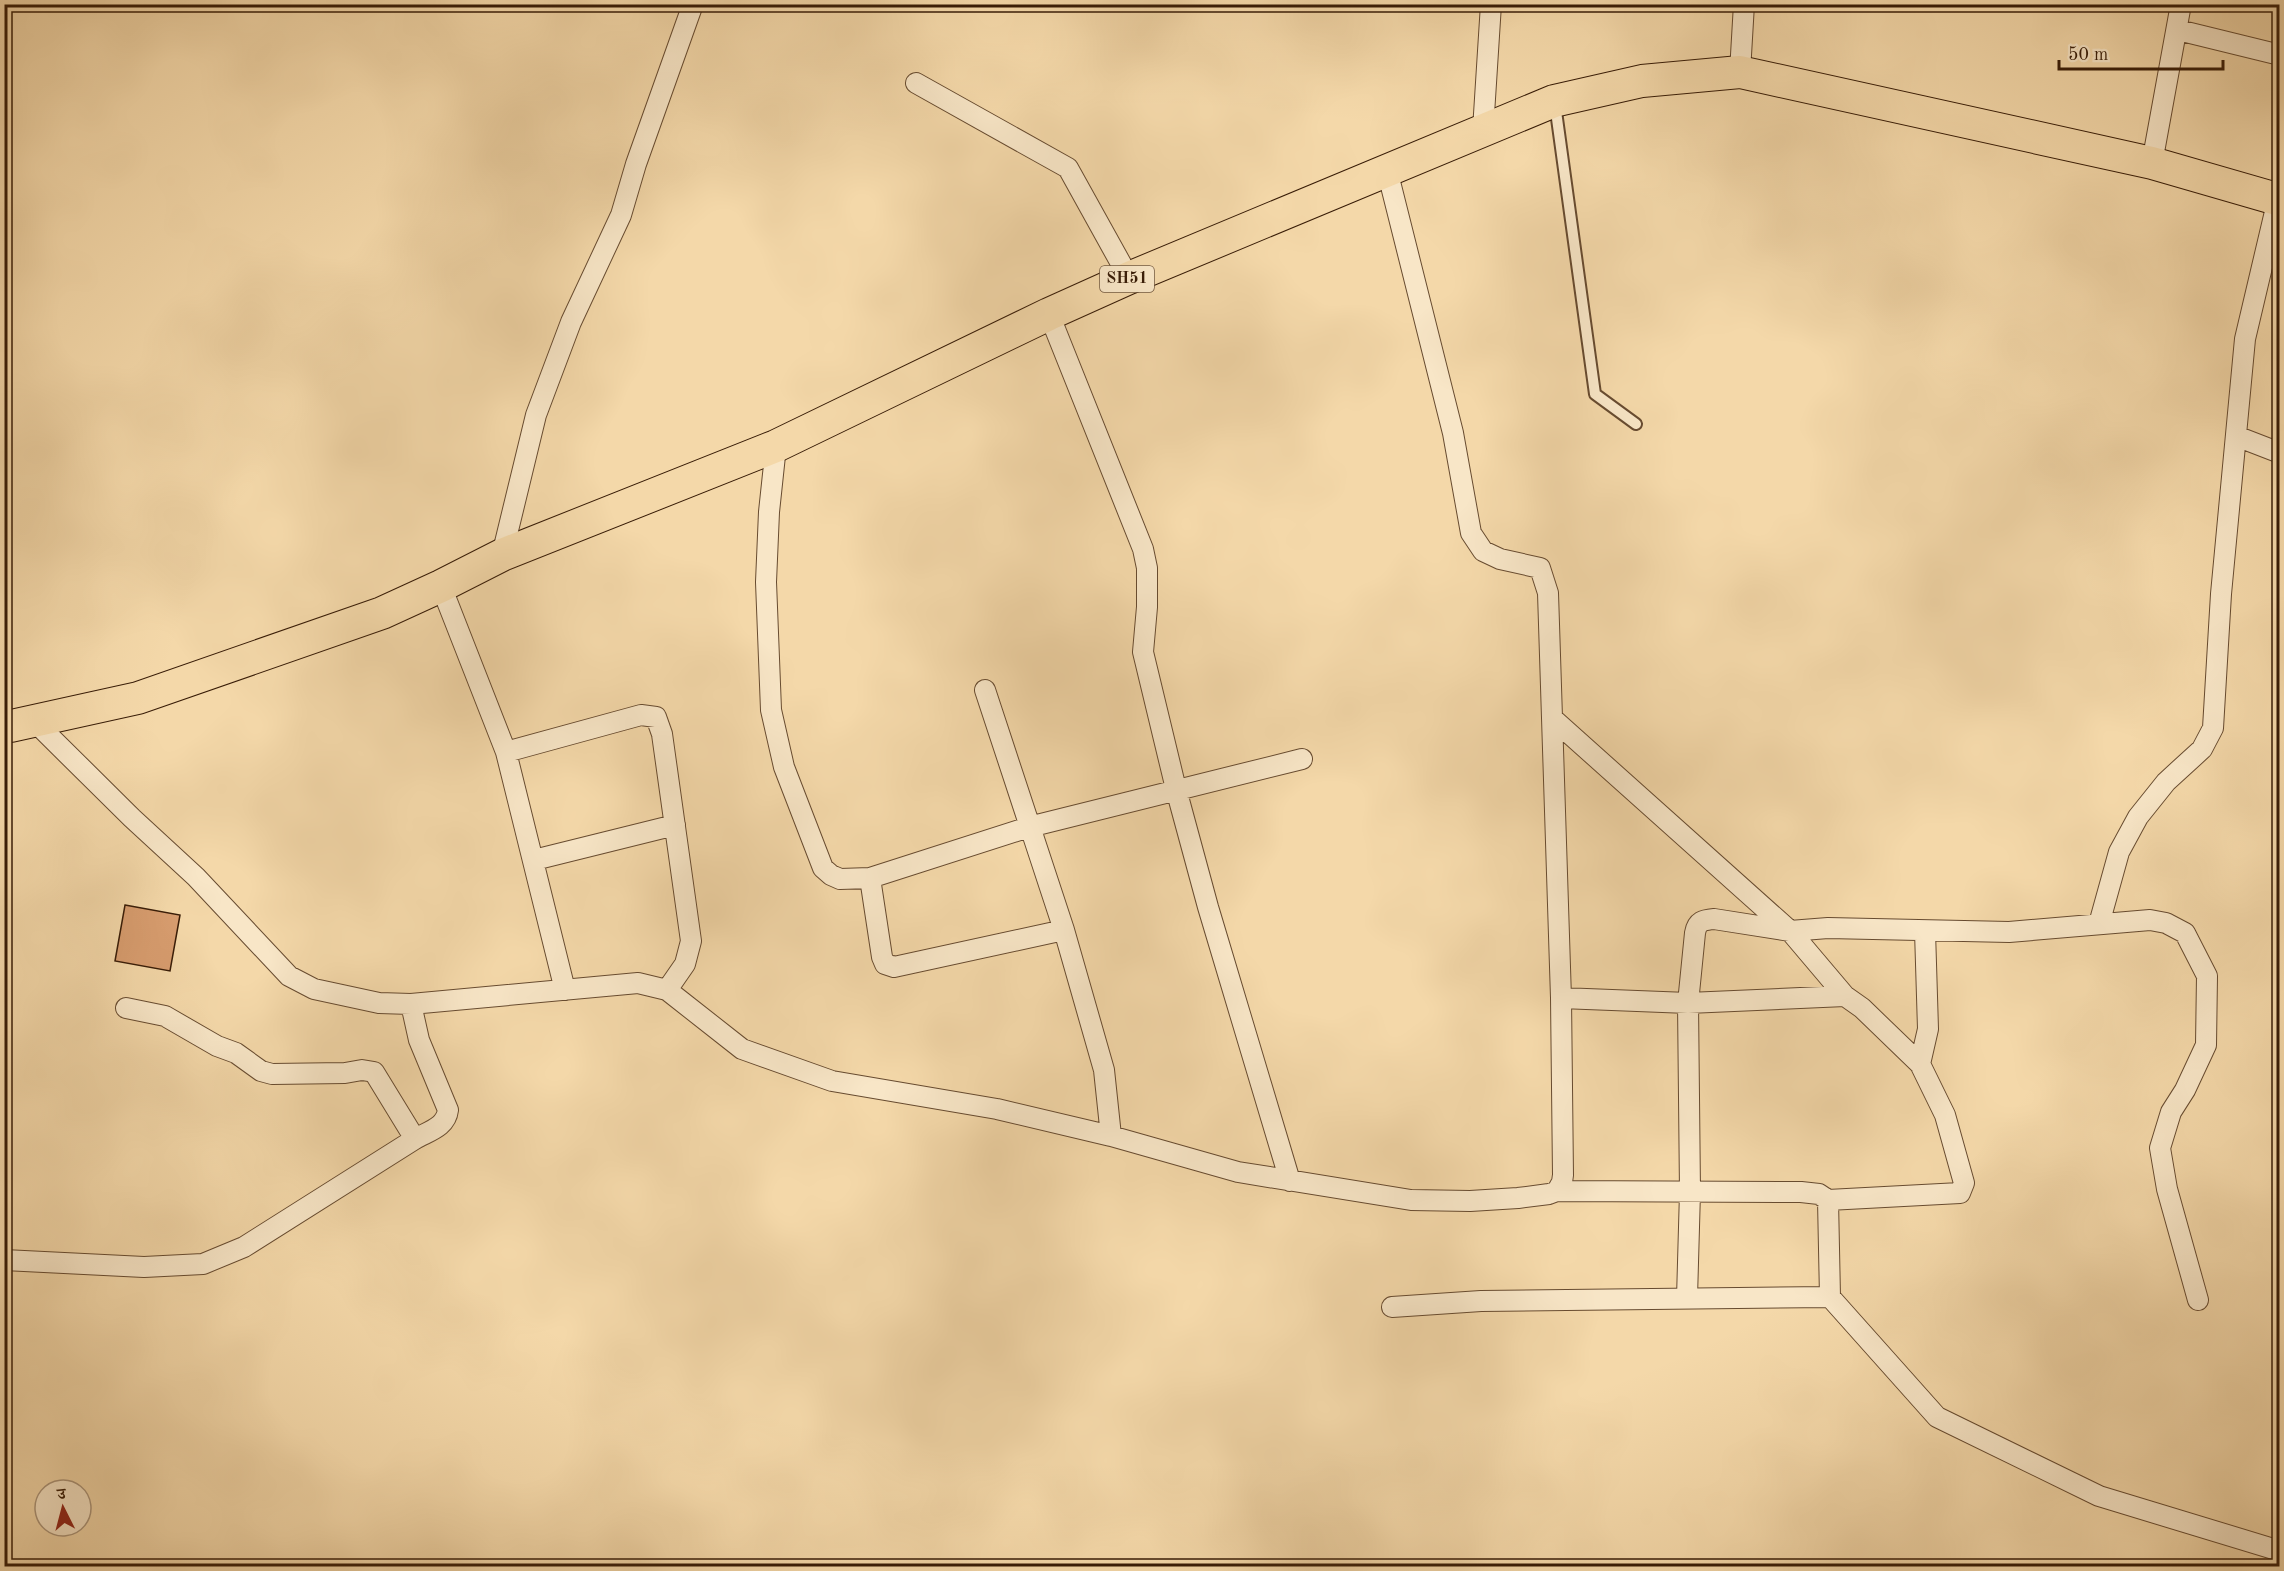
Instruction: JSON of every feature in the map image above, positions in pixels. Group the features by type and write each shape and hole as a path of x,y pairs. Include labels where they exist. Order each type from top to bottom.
{"main road":[{"name":"SH51","path":"14,726 138,698 382,613 502,555 776,446 1049,314 1129,278 1554,101 1642,81 1740,72 2152,163 2279,200"}],"street":[{"path":"502,555 536,415 571,322 621,215 636,164 693,4"},
{"path":"1483,130 1491,4"},
{"path":"1740,72 1744,4"},
{"path":"2152,163 2181,4"},
{"path":"2178,30 2280,55"},
{"path":"916,83 1068,168 1129,278"},
{"path":"1387,170 1453,433 1472,532 1483,551 1500,560 1540,568 1548,593 1561,998 1563,1175 1557,1191"},
{"path":"2099,924 2119,852 2138,817 2166,782 2202,749 2212,728 2245,339 2279,200"},
{"path":"1049,314 1143,549 1147,568 1147,608 1143,652 1176,789 1208,907 1290,1182"},
{"path":"2235,436 2280,453"},
{"path":"776,446 769,512 766,582 771,710 784,767 823,868 831,875 840,879 870,878 1029,827 1302,759"},
{"path":"441,586 506,752 565,990"},
{"path":"985,690 1064,930 1104,1070 1111,1136"},
{"path":"506,752 641,715 656,717 662,734 691,941 685,964 667,990"},
{"path":"14,726 132,818 195,877 289,976 314,989 379,1003 411,1004 638,983 667,990 742,1049 832,1081 997,1109 1111,1136 1238,1172 1411,1200 1470,1201 1518,1198 1557,1191 1801,1192 1819,1194 1828,1200 1960,1193 1964,1182 1945,1114 1920,1064 1862,1008 1845,996 1790,931 1552,718"},
{"path":"534,860 675,825"},
{"path":"870,878 882,957 885,964 894,967 1064,930"},
{"path":"1687,1298 1690,1192 1688,1003 1698,923 1702,920 1714,919 1790,931 1828,928 2009,932 2150,920 2166,924 2185,933 2207,976 2206,1045 2185,1090 2170,1112 2160,1148 2167,1189 2198,1300"},
{"path":"1920,1064 1928,1029 1925,931"},
{"path":"1561,998 1688,1003 1845,996"},
{"path":"4,1260 144,1267 203,1264 244,1247 415,1139 443,1124 447,1119 448,1110 419,1040 411,1004"},
{"path":"126,1008 165,1016 217,1046 236,1053 261,1071 272,1074 345,1073 362,1070 374,1072 415,1139"},
{"path":"1828,1200 1830,1297 1937,1417 2099,1496 2280,1551"},
{"path":"1392,1307 1481,1301 1830,1297"}],"lane":[{"path":"1554,101 1595,394 1636,424"}],"building":[{"path":"125,905 180,915 170,971 115,961"}]}
